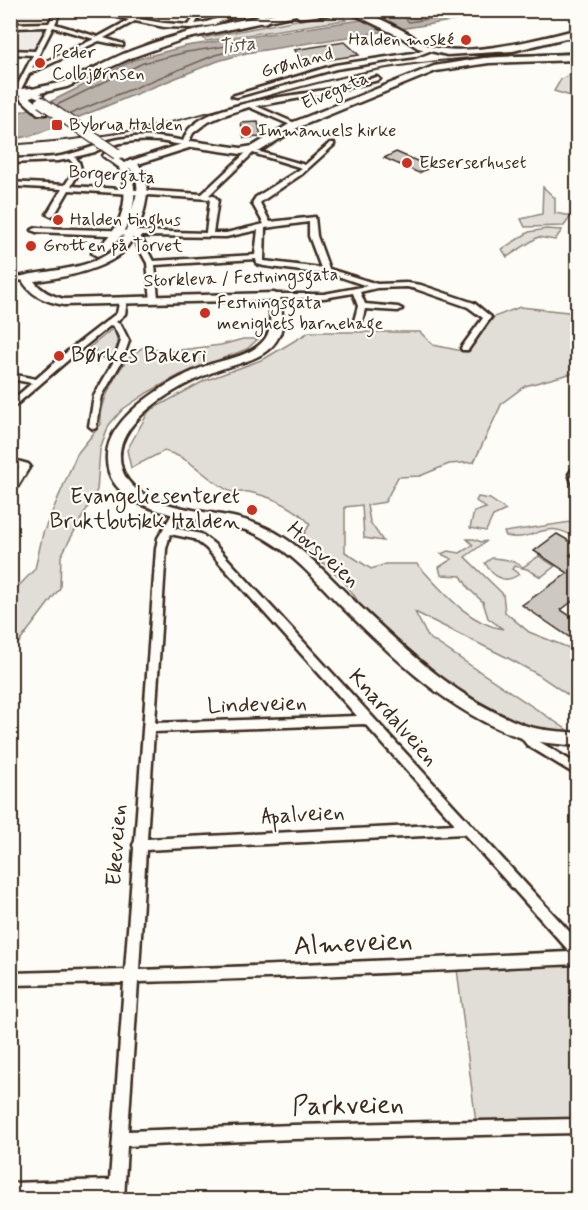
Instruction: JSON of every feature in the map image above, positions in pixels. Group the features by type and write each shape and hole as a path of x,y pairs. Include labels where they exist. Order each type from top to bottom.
{"main road":[{"path":"25,96 65,88 76,80 132,54 309,10"},
{"path":"262,20 334,11 358,16 426,48 452,52 526,46 578,32"},
{"name":"Elvegata","path":"252,150 296,128 434,69 503,59 578,57"},
{"path":"25,96 130,166 152,163 174,149"},
{"path":"130,166 186,144 252,150"}],"street":[{"path":"10,111 25,96 29,72 59,10"},
{"path":"95,10 136,19 191,26 214,23 248,10 262,20"},
{"path":"29,72 101,38 149,10"},
{"path":"191,26 202,10"},
{"path":"10,26 51,25 121,45"},
{"path":"566,36 578,38"},
{"name":"Grønland","path":"249,105 236,96 335,67 402,56 426,48"},
{"path":"10,52 38,53"},
{"path":"10,161 39,161 71,157 125,140 154,138 186,144 186,140 194,129 205,120 249,105 377,80"},
{"path":"249,105 296,128"},
{"path":"154,138 162,148 159,154"},
{"path":"332,144 306,167 256,203 265,225 260,262 316,271 326,270 377,286"},
{"path":"209,235 214,200 208,197 253,157 252,150 306,167"},
{"path":"51,214 78,166 71,157"},
{"path":"130,166 128,233 151,263 154,298"},
{"path":"10,279 42,277 111,256 122,247 144,182 130,166"},
{"name":"Borgergata","path":"10,184 208,197"},
{"path":"36,230 209,235 231,234 265,225 312,219 314,236 326,270"},
{"path":"151,263 259,257"},
{"name":"Storkleva / Festningsgata","path":"27,278 31,288 52,299 123,301 154,298 324,296 377,286 418,287 480,310 487,317 465,348"},
{"path":"356,291 362,306 358,321"},
{"name":"Hovsveien","path":"274,296 274,333 270,342 175,386 152,400 125,426 114,459 114,470 121,484 147,502 248,526 276,538 294,550 371,627 427,677 488,715 523,732 578,740"},
{"path":"10,406 121,314 123,301"},
{"path":"362,306 398,309"},
{"path":"93,426 98,396 118,361 125,341 117,325 111,322"},
{"path":"10,376 37,382"},
{"path":"10,462 25,465 10,492"},
{"path":"578,468 574,474 578,485"},
{"name":"Ekeveien","path":"10,1191 116,1193 161,549 178,511"},
{"name":"Knardalveien","path":"168,530 197,536 210,546 578,951"},
{"name":"Lindeveien","path":"148,728 367,720"},
{"path":"523,732 531,742 578,771"},
{"name":"Apalveien","path":"139,845 468,829"},
{"name":"Almeveien","path":"10,979 58,976 131,978 578,958"},
{"name":"Parkveien","path":"120,1139 293,1132 578,1126"}],"shaded area":[{"path":"10,11 62,11 42,53 11,52"},
{"path":"323,15 340,15 346,20 206,41 203,38"},
{"path":"577,71 577,98 554,91 561,79"},
{"path":"543,187 555,198 555,213 571,216 564,226 525,227 521,219 542,214"},
{"path":"546,229 562,230 555,240 538,237 507,257 502,249 529,232"},
{"path":"520,307 577,313 577,372 525,386 502,403 474,462 449,464 420,476 398,477 385,502 367,505 370,522 383,541 364,538 362,505 345,507 345,552 371,569 386,564 417,564 467,613 490,626 503,629 488,618 483,602 469,589 461,576 441,575 439,567 452,559 441,554 448,551 460,553 473,545 467,539 487,541 465,557 503,594 505,612 529,632 577,651 577,701 537,674 415,612 428,637 569,731 530,728 455,689 366,613 344,581 299,542 310,524 290,508 258,494 231,492 183,459 164,451 131,468 127,450 149,411 204,381 264,359 309,332 420,332 433,345 467,352 494,317"},
{"path":"111,330 115,331 117,343 111,360 92,355 96,350 89,348"},
{"path":"243,339 258,339 247,349 180,375 147,393 123,409 109,425 100,450 97,490 61,556 60,588 11,653 11,594 35,569 43,533 77,454 101,424 106,398 125,362 146,345 164,352 221,345"},
{"path":"478,497 490,499 506,510 493,516 486,531 470,528 474,512 486,508 476,501"},
{"path":"577,521 577,539 556,530 516,537 506,536 504,532"},
{"path":"539,556 555,566 541,577 527,569 514,566 512,569 519,574 509,579 500,578 485,563 496,558 512,561 523,567"},
{"path":"576,963 577,1118 476,1123 457,969"}],"water":[{"name":"Tista","path":"421,11 577,11 496,14 246,53 218,61 37,134 11,140 11,115 50,102 134,60 186,46"}],"building":[{"path":"345,42 359,55 307,63 294,50"},
{"path":"258,122 261,137 244,138 241,123"},
{"name":"Ekserserhuset","path":"396,152 431,167 419,173 384,158"},
{"path":"557,534 578,546 578,549 570,555 578,560 578,597 561,610 578,621 578,643 522,605 568,573 534,551"}],"railway":[{"path":"10,145 145,128 310,85 391,67 471,58 578,52"}],"place":[{"name":"Halden moské","path":"466,40"},
{"name":"Peder Colbjørnsen","path":"40,63"},
{"name":"Bybrua Halden","path":"57,125"},
{"name":"Immanuels kirke","path":"246,131"},
{"name":"Ekserserhuset","path":"407,163"},
{"name":"Halden tinghus","path":"58,220"},
{"name":"Grotten på Torvet","path":"31,246"},
{"name":"Festningsgata menighets barnehage","path":"205,313"},
{"name":"Børkes Bakeri","path":"59,356"},
{"name":"Evangeliesenteret Bruktbutikk Halden","path":"252,510"}]}
